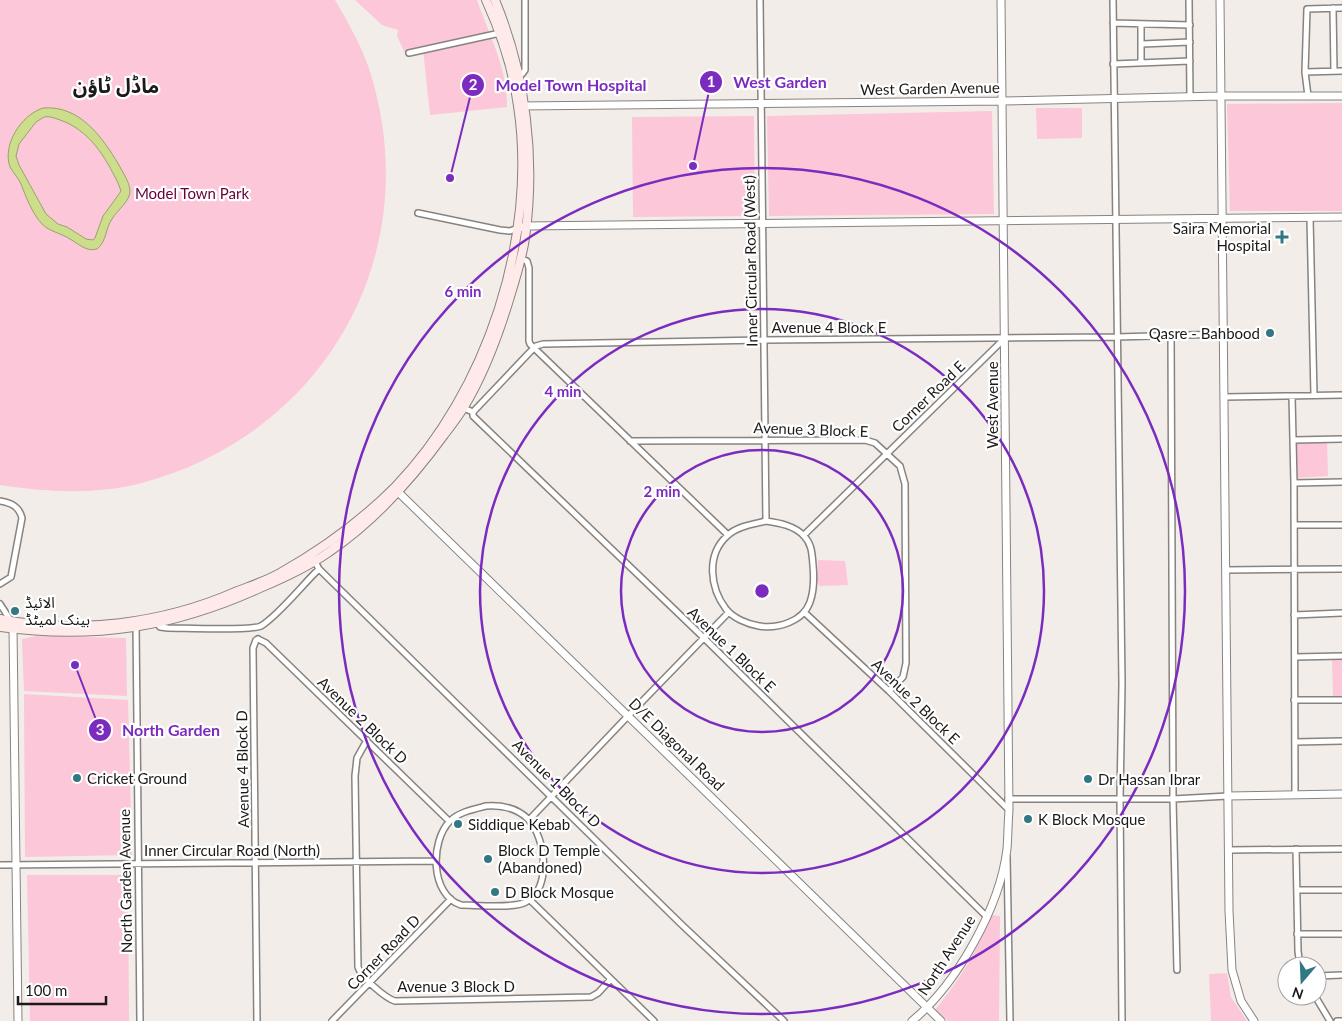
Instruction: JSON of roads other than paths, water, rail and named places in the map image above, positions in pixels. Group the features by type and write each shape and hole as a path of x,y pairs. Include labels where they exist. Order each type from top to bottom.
{"main road":[{"path":"486,0 500,33 521,106"},
{"path":"0,619 12,625 61,632 158,624 216,607 315,562 350,536 424,462 460,406 494,343 521,258 528,168 519,74 495,0"},
{"path":"460,406 493,326 522,227"},
{"path":"136,625 214,601 277,574 315,562"},
{"path":"0,628 12,625"}],"street":[{"path":"519,74 522,74 525,70 525,0"},
{"name":"Inner Circular Road (West)","path":"760,0 766,521"},
{"name":"West Avenue","path":"1000,0 1005,338 1008,810"},
{"path":"1113,0 1122,684 1120,799 1122,1021"},
{"path":"1189,0 1190,97"},
{"path":"1220,0 1229,911 1232,970 1241,1001 1254,1021"},
{"path":"1333,8 1334,71"},
{"path":"1308,96 1306,72 1307,9 1342,8"},
{"path":"1112,23 1190,25"},
{"path":"1141,24 1141,62"},
{"path":"408,53 500,33"},
{"path":"1142,44 1190,42"},
{"path":"1113,64 1190,61"},
{"path":"1306,72 1342,71"},
{"name":"West Garden Avenue","path":"521,106 1342,96"},
{"path":"418,213 510,231 522,227 1342,217"},
{"path":"1310,218 1314,395"},
{"path":"521,258 527,261 529,341 534,348 728,535"},
{"name":"Avenue 4 Block E","path":"534,348 543,344 765,340 1116,338 1224,334"},
{"path":"1171,335 1173,799 1177,970"},
{"name":"Corner Road E","path":"804,536 1005,338"},
{"path":"473,412 534,348"},
{"path":"1224,397 1342,395"},
{"path":"1292,396 1294,440 1295,795"},
{"name":"Avenue 1 Block E","path":"460,406 473,412 473,415 481,423 987,917"},
{"path":"1294,440 1342,439"},
{"name":"Avenue 3 Block E","path":"630,441 870,441 876,443 900,466 905,484 905,673 889,691"},
{"path":"1294,484 1342,482"},
{"name":"D/E Diagonal Road","path":"396,489 941,1021"},
{"path":"0,501 14,505 22,518 11,577 0,584"},
{"path":"766,521 790,526 804,536 811,546 814,570 811,601 804,612 790,622 780,626 765,627 748,624 728,612 716,593 712,572 717,552 728,535 743,527 766,521"},
{"path":"1294,525 1342,525"},
{"path":"158,624 160,627 168,628 256,628 266,622 315,562"},
{"name":"Avenue 1 Block D","path":"315,562 681,924 784,1021"},
{"path":"1226,570 1342,569"},
{"path":"0,604 12,625 18,1021"},
{"path":"529,820 728,612"},
{"name":"Avenue 2 Block E","path":"804,612 889,691 1008,810"},
{"path":"1294,614 1342,613"},
{"name":"North Garden Avenue","path":"136,625 140,1021"},
{"path":"256,628 258,639"},
{"name":"Avenue 2 Block D","path":"258,639 266,643 449,821"},
{"name":"Avenue 4 Block D","path":"257,1021 253,648 254,642 258,639"},
{"path":"1295,657 1342,656"},
{"path":"1294,700 1342,700"},
{"name":"Avenue 3 Block D","path":"367,740 359,752 355,767 358,967 362,975 392,1000 591,997 598,993 611,979"},
{"path":"1295,742 1342,741"},
{"path":"1008,799 1173,799 1342,794"},
{"path":"494,806 511,809 529,820 540,842 544,863 541,879 530,900 520,905 461,905 451,900 443,888 435,861 438,842 449,821 466,812 494,806"},
{"name":"North Avenue","path":"912,1021 928,1008 957,969 987,917 1007,849 1008,810"},
{"path":"1007,849 1010,1021"},
{"path":"1296,849 1299,956"},
{"path":"1229,850 1342,849"},
{"name":"Inner Circular Road (North)","path":"0,865 435,861"},
{"path":"1297,890 1342,890"},
{"name":"Corner Road D","path":"332,1021 451,900"},
{"path":"530,900 654,1021"},
{"path":"1297,934 1342,934"},
{"path":"1327,976 1342,975"},
{"path":"1321,1006 1330,1021"},
{"path":"1337,1021 1342,1021"}],"place":[{"name":"West Garden","path":"693,166"},
{"name":"Model Town Hospital","path":"450,178"},
{"name":"Saira Memorial Hospital","path":"1282,237"},
{"name":"Qasre - Bahbood","path":"1270,333"},
{"name":"الائیڈ بینک لمیٹڈ","path":"15,611"},
{"name":"North Garden","path":"75,665"},
{"name":"Cricket Ground","path":"77,778"},
{"name":"Dr Hassan Ibrar","path":"1088,779"},
{"name":"K Block Mosque","path":"1028,819"},
{"name":"Siddique Kebab","path":"458,824"},
{"name":"Block D Temple (Abandoned)","path":"488,859"},
{"name":"D Block Mosque","path":"495,892"}],"district":[{"name":"ماڈل ٹاؤن","path":"116,85"}],"park label":[{"name":"Model Town Park","path":"192,193"}]}
